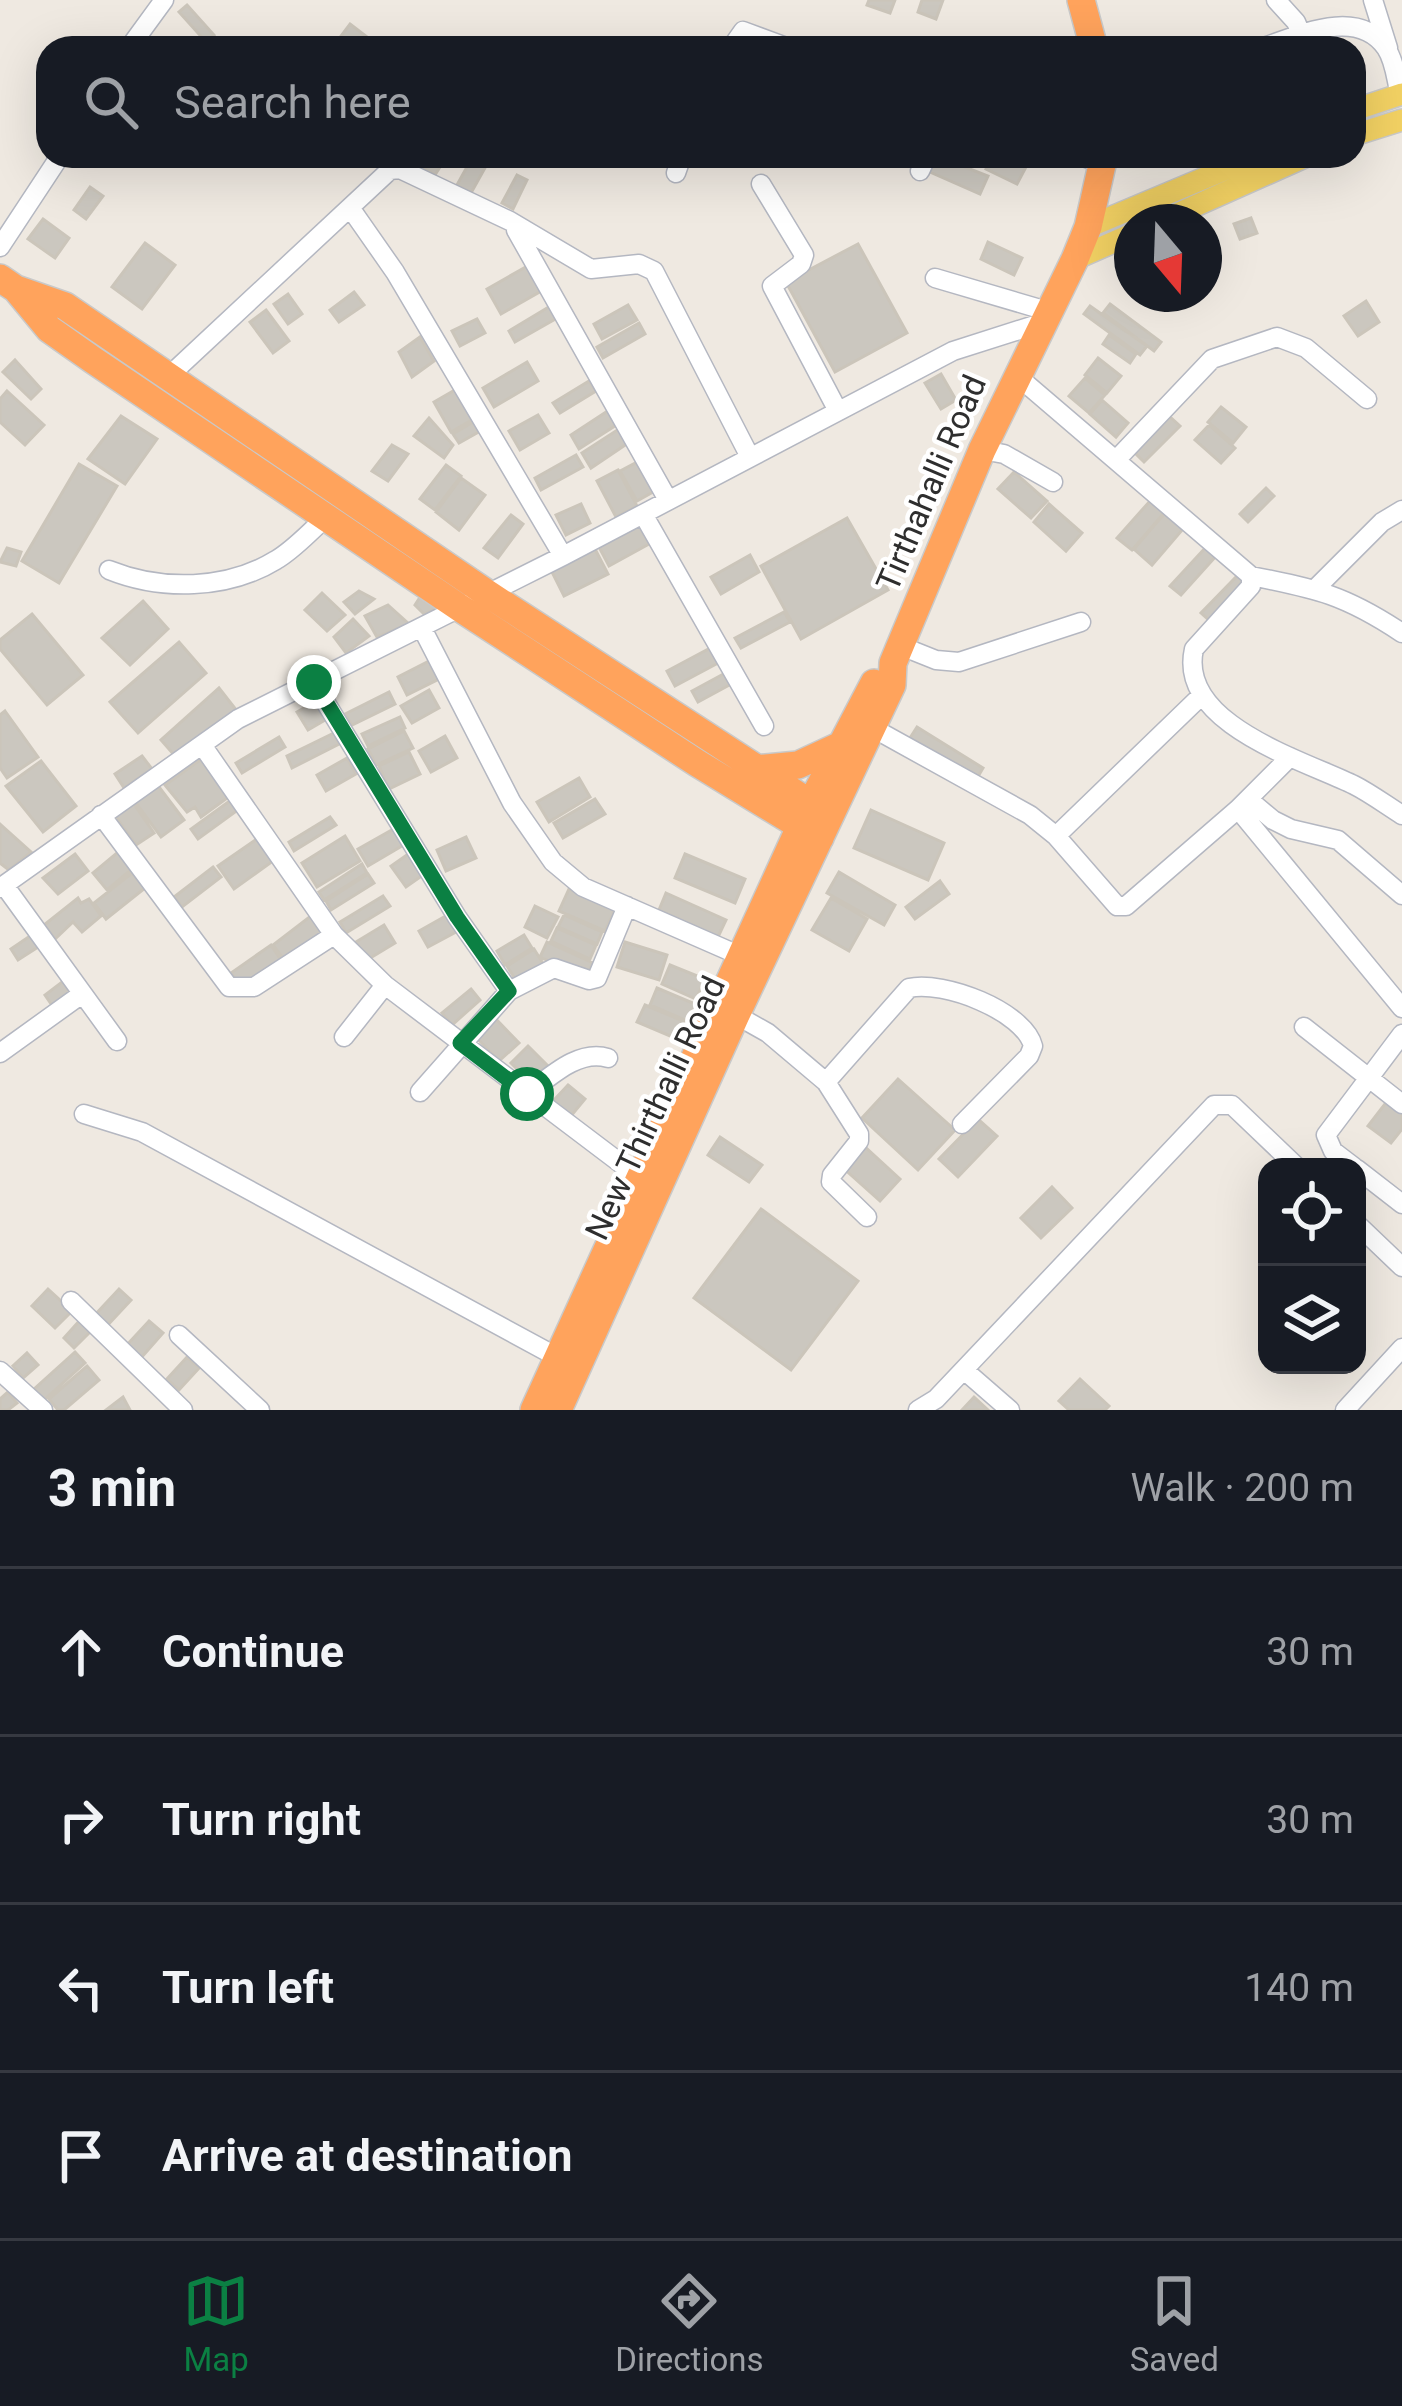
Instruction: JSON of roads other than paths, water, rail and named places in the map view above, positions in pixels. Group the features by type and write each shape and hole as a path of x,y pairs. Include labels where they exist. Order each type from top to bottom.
{"highway":[{"path":"1078,1 1090,36"},
{"name":"Tirthahalli Road","path":"815,821 892,685 897,654 982,450 1088,227 1096,168"},
{"path":"8,284 65,306 754,770 815,821"},
{"path":"8,284 49,329 460,608 758,800 815,821"},
{"path":"534,1410 782,870 815,821 838,746 876,679 897,654"},
{"path":"754,770 798,766 838,746"},
{"path":"758,800 780,850 782,870"},
{"name":"New Thirthalli Road","path":"558,1410 736,1016 815,821"}],"main road":[{"path":"1366,106 1401,94"},
{"path":"1366,131 1402,120"},
{"path":"1088,227 1228,168"},
{"path":"1199,204 1280,168"},
{"path":"1075,259 1114,242"}],"street":[{"path":"138,36 164,0"},
{"path":"1276,0 1301,36"},
{"path":"1372,0 1401,94"},
{"path":"1310,36 1317,28 1357,28 1376,36 1390,52"},
{"path":"0,247 52,168"},
{"path":"169,376 390,170 400,169 590,269 639,264 654,271 750,458"},
{"path":"761,184 804,255 801,265 774,281 773,290 838,411"},
{"path":"351,208 563,556"},
{"path":"514,226 668,500"},
{"path":"935,278 1044,317"},
{"path":"117,1041 2,886 238,719 563,556 952,350 1044,317"},
{"path":"1117,459 1212,359 1277,337 1306,348 1367,399"},
{"path":"1016,375 1251,576 1357,603 1402,633"},
{"path":"982,450 1004,454 1053,482"},
{"path":"1316,589 1382,522 1402,510"},
{"path":"643,514 764,726"},
{"path":"109,570 136,581 195,585 242,574 277,560 328,516"},
{"path":"1251,576 1251,586 1194,649 1193,675 1202,695 1231,724 1290,758 1357,786 1402,815"},
{"path":"897,654 959,662 1081,622"},
{"path":"422,628 512,803 553,862 583,886 743,957"},
{"path":"314,682 457,917 509,991"},
{"path":"1056,836 1202,695"},
{"path":"871,727 1007,800 1056,836 1109,901 1126,906 1290,758"},
{"path":"202,745 334,935 385,985 640,1178"},
{"path":"1243,804 1291,829 1338,840 1402,895"},
{"path":"1243,804 1402,1008"},
{"path":"101,815 229,987 254,987 334,935"},
{"path":"420,1092 509,991 554,968 589,980 597,978 627,906"},
{"path":"344,1037 385,985"},
{"path":"826,1082 909,988 934,987 989,1005 1022,1024 1033,1046 1029,1056 962,1124"},
{"path":"0,1053 82,994"},
{"path":"736,1016 768,1034 826,1082 860,1134 831,1182 867,1217"},
{"path":"1304,1027 1402,1104"},
{"path":"1343,1158 1326,1135 1402,1034"},
{"path":"527,1094 580,1058 598,1054 608,1058"},
{"path":"918,1410 936,1399 1214,1105 1232,1105 1288,1158"},
{"path":"84,1114 142,1132 557,1357"},
{"path":"1366,1176 1402,1204"},
{"path":"1366,1233 1402,1267"},
{"path":"71,1301 183,1410"},
{"path":"179,1335 260,1410"},
{"path":"1345,1410 1402,1348"},
{"path":"964,1370 1010,1410"},
{"path":"0,1371 44,1410"}]}
